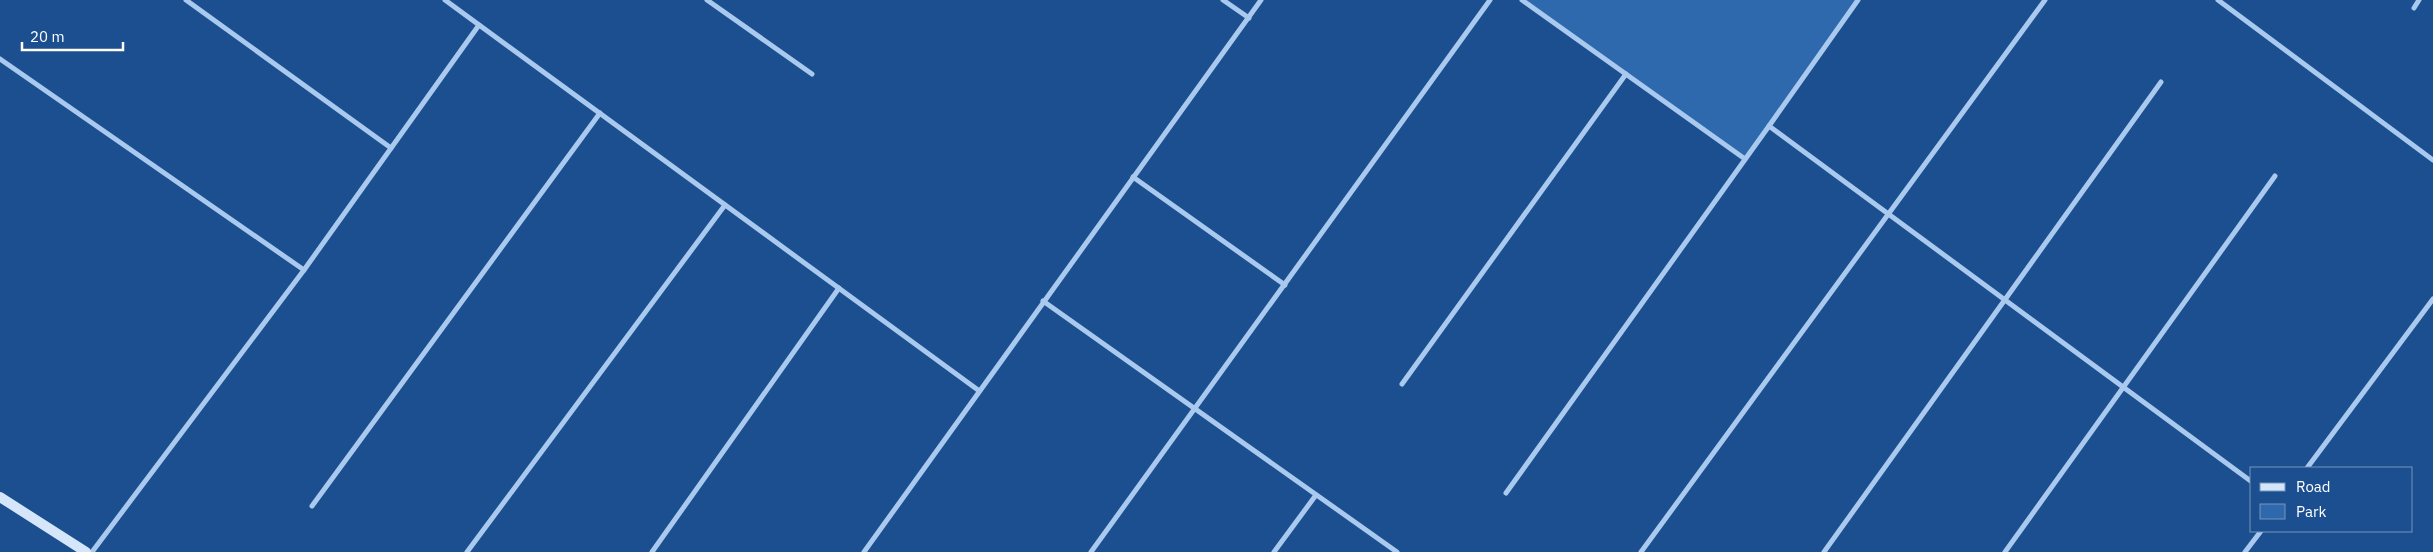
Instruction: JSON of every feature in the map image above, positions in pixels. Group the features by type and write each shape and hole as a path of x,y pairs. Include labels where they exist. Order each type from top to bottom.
{"main road":[{"path":"0,497 86,552"}],"street":[{"path":"186,0 391,148"},
{"path":"445,0 978,390"},
{"path":"707,0 812,74"},
{"path":"1223,0 1249,18"},
{"path":"864,552 978,390 1261,0"},
{"path":"1091,552 1490,0"},
{"path":"1522,0 1746,159"},
{"path":"1506,493 1858,0"},
{"path":"1642,552 2045,0"},
{"path":"2218,0 2433,160"},
{"path":"2414,8 2419,0"},
{"path":"92,552 304,270 479,24"},
{"path":"0,59 304,270"},
{"path":"1402,384 1626,74"},
{"path":"1824,552 2162,82"},
{"path":"312,506 600,113"},
{"path":"1769,126 2250,481"},
{"path":"2005,552 2275,176"},
{"path":"1133,177 1285,285"},
{"path":"467,552 725,205"},
{"path":"652,552 838,288"},
{"path":"2308,467 2433,299"},
{"path":"1043,301 1397,552"},
{"path":"1274,552 1316,495"},
{"path":"2245,552 2259,532"}],"green space":[{"path":"1522,0 1859,0 1745,159"}]}
